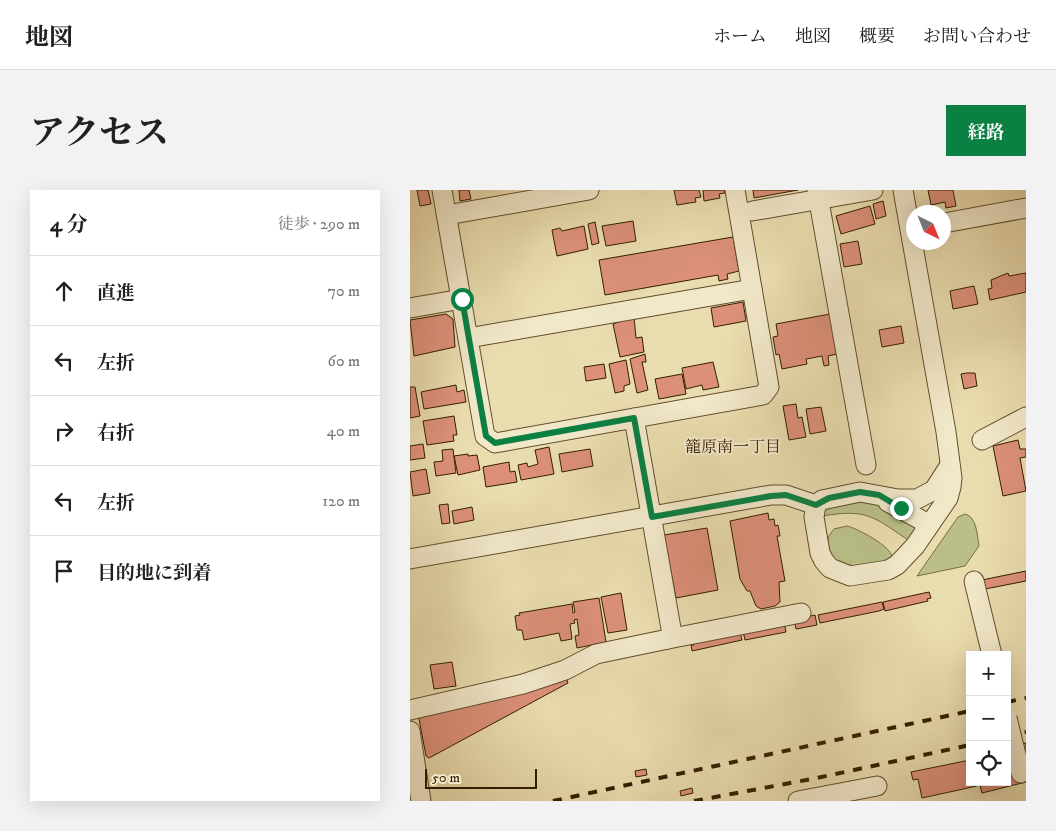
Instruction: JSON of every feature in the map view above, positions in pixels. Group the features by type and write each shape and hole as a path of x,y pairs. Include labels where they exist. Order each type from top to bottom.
{"street":[{"path":"442,190 486,436 495,443 763,394 769,387 735,190"},
{"path":"447,215 589,190"},
{"path":"752,212 818,195 873,190"},
{"path":"903,190 907,205"},
{"path":"818,195 846,385 866,465"},
{"path":"951,222 1026,208"},
{"path":"816,505 814,517 820,553 830,568 850,576 888,570 897,565 907,557 948,498 951,487 946,432 916,250"},
{"path":"468,338 752,289"},
{"path":"410,308 462,299"},
{"path":"982,440 1026,417"},
{"path":"634,418 672,634 668,640"},
{"path":"410,559 771,496 786,495 816,505 829,498 851,493 870,493 908,499 926,496 934,490 950,465"},
{"path":"879,495 922,521 926,530"},
{"path":"974,581 991,651"},
{"path":"410,710 522,684 565,670 596,654 802,613"},
{"path":"1011,728 1019,749 1021,773"},
{"path":"410,731 412,755 421,801"},
{"path":"798,801 877,786"}],"green space":[{"path":"856,500 887,508 915,523 917,531 911,542 879,521 861,514 851,513 823,516 825,507"},
{"path":"965,514 974,523 979,546 965,566 917,576 958,517"},
{"path":"847,526 866,534 880,543 892,557 888,561 868,564 848,565 840,563 833,558 829,549 828,537 834,529"}],"building":[{"path":"417,190 428,190 431,204 420,206"},
{"path":"459,190 469,190 471,199 460,201"},
{"path":"674,190 699,190 701,197 695,198 696,202 677,205"},
{"path":"703,190 724,190 725,193 719,194 720,198 704,201"},
{"path":"753,190 798,190 754,198"},
{"path":"928,190 953,190 956,206 946,205 945,202 931,205"},
{"path":"883,201 886,216 876,219 873,204"},
{"path":"870,206 875,224 841,234 836,216"},
{"path":"633,221 636,241 606,246 602,226"},
{"path":"595,222 599,243 592,245 588,224"},
{"path":"584,226 588,249 557,256 552,230 560,228 562,231"},
{"path":"733,237 739,271 727,274 728,279 719,281 718,275 605,295 599,260"},
{"path":"858,241 862,264 844,267 840,244"},
{"path":"1008,273 1009,276 1026,273 1026,292 990,300 988,289 992,288 991,280"},
{"path":"974,286 978,304 953,309 950,291"},
{"path":"743,302 746,321 714,327 711,308"},
{"path":"446,314 453,319 455,347 414,356 410,320"},
{"path":"830,314 837,354 828,356 829,365 824,366 822,356 806,359 807,364 782,369 779,354 776,355 773,337 778,336 776,324"},
{"path":"634,317 636,338 642,337 644,352 620,357 613,324"},
{"path":"901,326 904,343 882,347 879,330"},
{"path":"645,354 646,362 642,362 648,390 637,393 630,359"},
{"path":"626,360 630,384 624,386 624,391 615,393 609,364"},
{"path":"713,362 719,387 703,390 702,385 686,389 682,368"},
{"path":"604,364 606,378 586,381 584,367"},
{"path":"975,373 977,386 964,389 961,374"},
{"path":"682,374 686,394 659,399 655,379"},
{"path":"456,385 457,392 464,390 466,402 424,409 421,392"},
{"path":"410,387 415,387 420,416 410,418"},
{"path":"796,404 798,418 802,417 806,437 789,440 783,406"},
{"path":"821,407 826,431 810,434 806,409"},
{"path":"454,416 457,435 453,435 454,441 427,445 423,421"},
{"path":"1018,440 1020,449 1026,449 1026,457 1020,458 1026,491 1003,496 993,446"},
{"path":"423,444 425,458 410,460 410,446"},
{"path":"549,447 554,474 521,480 518,465 527,463 528,467 538,464 535,450"},
{"path":"453,449 456,473 436,476 434,462 443,461 442,450"},
{"path":"590,449 593,466 562,472 559,454"},
{"path":"468,454 468,456 477,455 480,470 458,475 454,456"},
{"path":"509,462 510,472 515,471 517,482 486,487 483,467"},
{"path":"426,469 430,493 413,496 410,472"},
{"path":"448,504 450,523 442,524 439,505"},
{"path":"472,507 474,520 454,524 452,511"},
{"path":"768,513 769,520 774,519 775,526 778,525 780,536 777,536 785,581 779,582 780,602 775,606 761,609 756,606 750,591 747,591 740,579 730,521"},
{"path":"707,528 718,590 676,598 664,535"},
{"path":"1026,571 1026,581 985,589 982,580"},
{"path":"929,592 931,598 927,599 928,601 885,611 883,602"},
{"path":"621,593 627,630 608,633 601,597"},
{"path":"599,598 606,642 577,648 575,636 579,635 577,619 574,620 575,623 570,624 572,639 561,641 559,633 524,640 522,630 517,630 515,616 520,615 519,613 572,604 573,613 575,612 573,602"},
{"path":"882,602 884,609 879,611 820,623 818,615"},
{"path":"815,615 817,625 796,629 794,620"},
{"path":"784,622 786,632 745,640 743,631"},
{"path":"740,631 742,640 692,651 691,645 694,645 693,641"},
{"path":"452,662 456,686 434,689 430,665"},
{"path":"566,677 568,683 429,758 426,756 419,719 424,714"},
{"path":"1026,743 1026,782 1011,786 1011,772 1014,771 1014,767 1011,768 1011,747"},
{"path":"966,761 966,786 977,786 922,798 918,779 913,780 911,772"},
{"path":"646,769 647,775 636,777 635,771"},
{"path":"980,786 1010,786 982,793"},
{"path":"692,788 693,793 681,796 680,791"}],"railway":[{"path":"1011,701 1026,698"},
{"path":"553,801 966,712"},
{"path":"1011,735 1026,732"},
{"path":"694,801 817,778 966,746"}],"district":[{"name":"籠原南一丁目","path":"733,446"}],"route":[{"path":"462,299 486,436 495,443 634,418 652,517 771,496 786,495 803,499 816,505 822,500 860,492 879,495 889,503 901,508"}]}
